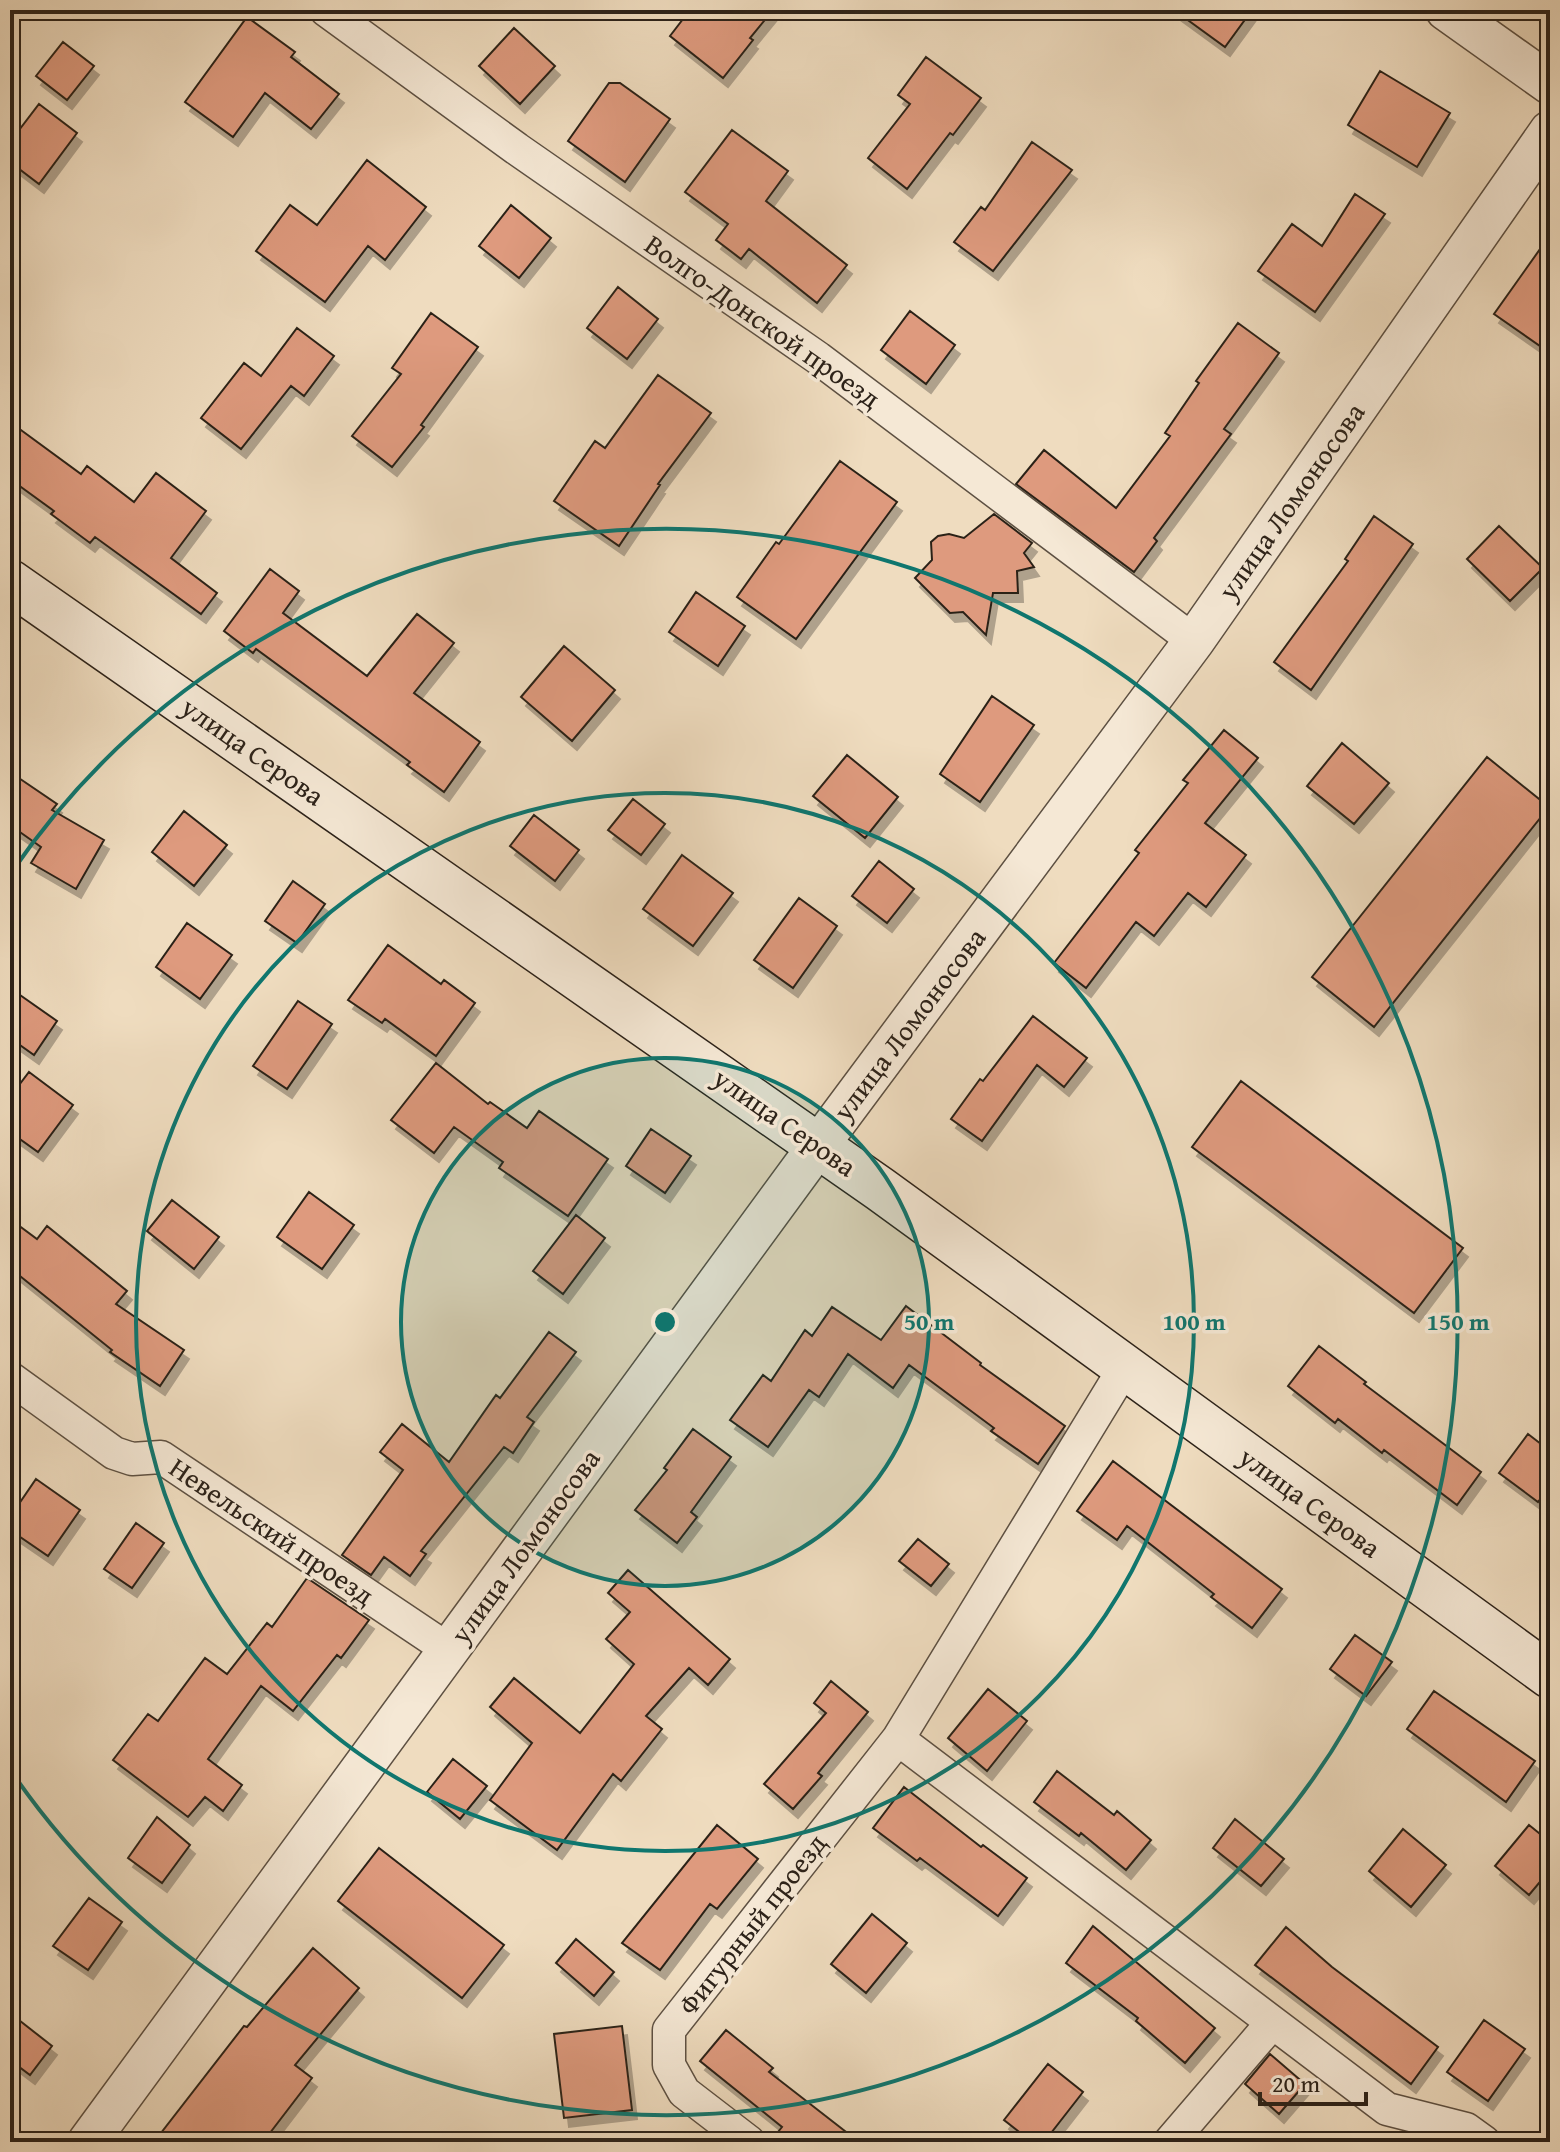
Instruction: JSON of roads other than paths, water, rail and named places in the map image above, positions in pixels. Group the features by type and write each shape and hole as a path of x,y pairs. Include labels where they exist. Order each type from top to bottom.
{"main road":[{"name":"улица Серова","path":"10,582 818,1146 1550,1676"}],"street":[{"name":"Волго-Донской проезд","path":"326,10 517,149 818,358 1194,641"},
{"path":"1446,10 1550,84"},
{"name":"улица Ломоносова","path":"88,2142 818,1146 1194,641 1550,131"},
{"name":"Фигурный проезд","path":"749,2142 684,2092 669,2065 669,2030 898,1739 1125,1367"},
{"name":"Невельский проезд","path":"10,1378 114,1453 132,1459 161,1457 449,1650"},
{"path":"898,1739 1387,2109 1466,2129 1484,2142"},
{"path":"1170,2142 1272,2023"}]}
